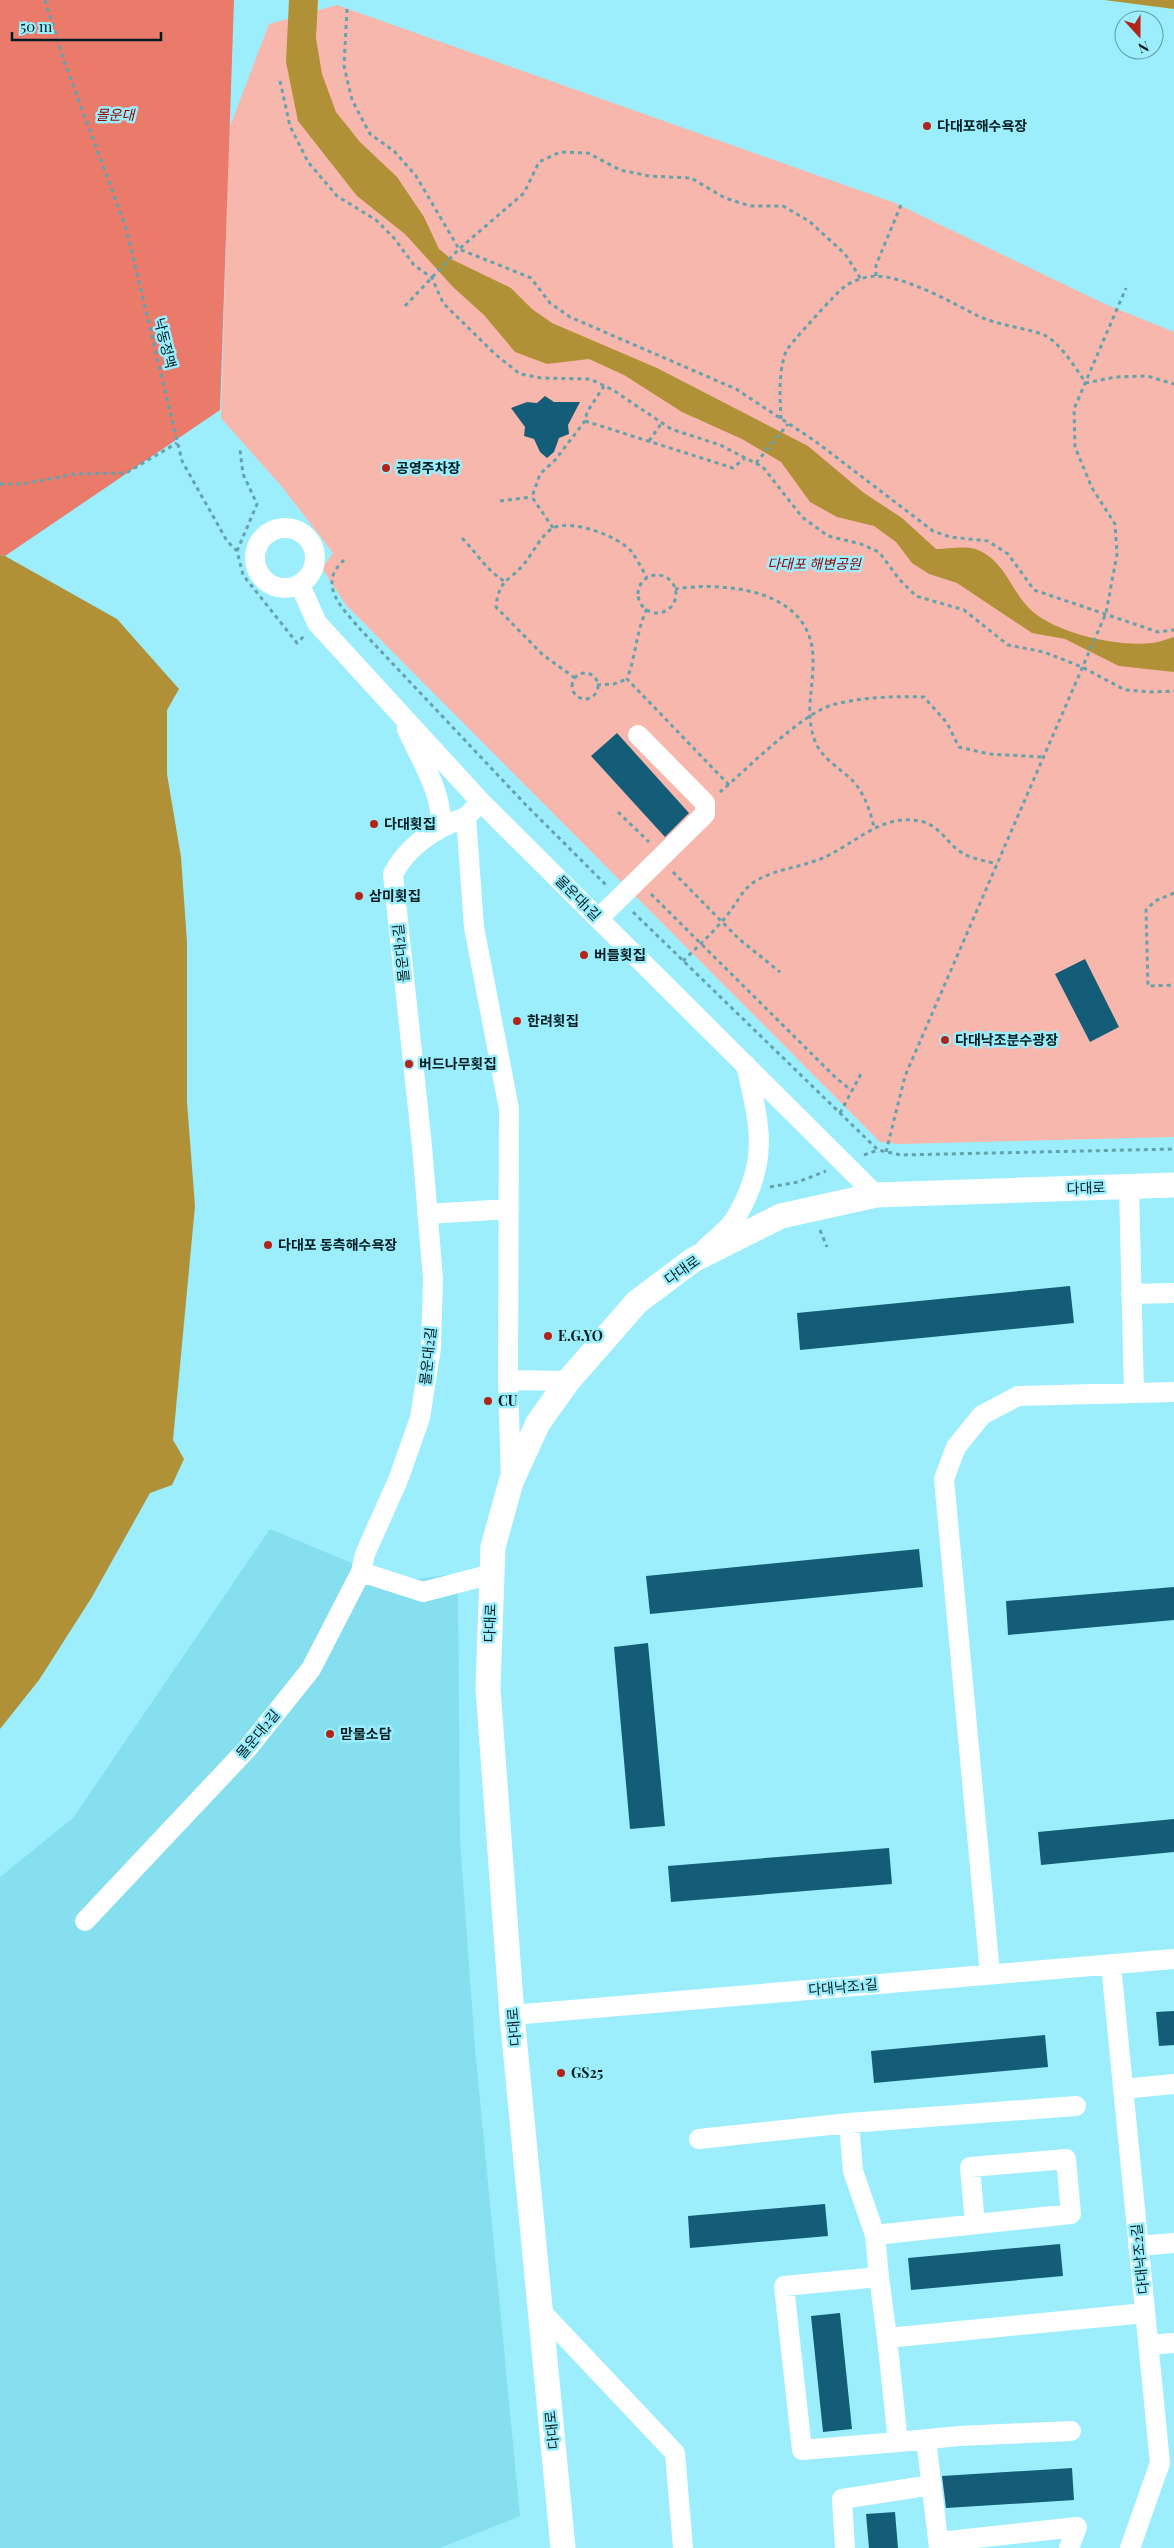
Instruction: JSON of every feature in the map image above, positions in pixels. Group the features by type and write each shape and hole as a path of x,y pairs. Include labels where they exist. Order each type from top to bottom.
{"main road":[{"name":"다대로","path":"564,2548 512,2015 488,1688 493,1547 511,1482 538,1423 568,1381 637,1302 693,1260 782,1216 876,1195 1174,1185"}],"street":[{"name":"몰운대1길","path":"300,585 317,623 481,802 876,1195"},
{"path":"400,713 437,796 442,812 440,826 466,817 481,802"},
{"path":"599,918 705,814 706,803 638,735"},
{"path":"466,817 474,927 509,1109 508,1380 511,1482"},
{"name":"몰운대2길","path":"85,1921 247,1749 311,1669 361,1572 365,1554 398,1480 420,1418 431,1348 434,1280 422,1146 393,874 401,858 440,826"},
{"path":"693,1260 734,1221 754,1178 761,1151 759,1121 746,1065"},
{"path":"1129,1186 1134,1393"},
{"path":"427,1214 509,1209"},
{"path":"1132,1294 1174,1293"},
{"path":"508,1380 568,1381"},
{"path":"990,1974 944,1479 956,1447 982,1415 1018,1396 1174,1392"},
{"path":"361,1572 423,1592 492,1574"},
{"name":"다대낙조1길","path":"512,2015 990,1974 1112,1966 1174,1959"},
{"name":"다대낙조2길","path":"1112,1966 1148,2345 1167,2463 1130,2548"},
{"path":"1123,2089 1174,2084"},
{"path":"699,2139 849,2124 1076,2106"},
{"path":"849,2124 852,2170 875,2235 888,2338 898,2442"},
{"path":"875,2235 1071,2214 1066,2159 970,2167 975,2224"},
{"path":"1138,2246 1174,2243"},
{"path":"879,2276 784,2286 802,2450 926,2439 1071,2432"},
{"path":"540,2310 675,2453 683,2548"},
{"path":"888,2338 1145,2313"},
{"path":"1148,2345 1174,2343"},
{"path":"926,2439 939,2545 1077,2527 1070,2548"},
{"path":"845,2548 842,2499 932,2485"}],"path":[{"name":"낙동정맥","path":"45,0 63,58 126,228 182,461 227,541 237,551 243,575 297,643 317,623"},
{"path":"347,8 344,66 352,100 370,134 394,151 416,176 459,249 531,278 550,303 570,317 736,389 815,441 932,531 950,537 988,541 1008,554 1034,590 1158,632 1174,630"},
{"path":"280,81 290,126 308,162 337,196 376,220 394,238 414,265 432,278 443,303 495,354 520,374 541,378 590,380 604,386 671,429 720,445 763,467 802,517 828,536 861,544 879,552 899,579 916,596 964,610 1008,645 1044,652 1082,667 1125,690 1153,692 1174,690"},
{"path":"405,306 459,249 524,193 539,162 560,152 588,153 620,170 649,176 691,178 725,198 750,206 783,206 809,221 845,254 861,279"},
{"path":"876,276 876,265 901,205"},
{"path":"781,419 780,373 786,349 844,287 861,279 876,276 894,279 956,302 979,316 1011,328 1045,336 1066,354 1086,383"},
{"path":"886,1152 905,1076 1106,613 1117,554 1115,524 1092,488 1075,447 1074,409 1126,288"},
{"path":"1086,383 1116,377 1147,376 1174,384"},
{"path":"532,496 540,474 555,460 585,422 587,412 604,386"},
{"path":"585,422 733,468 744,458"},
{"path":"649,441 662,423"},
{"path":"756,464 788,424"},
{"path":"0,484 22,484 75,474 126,473 177,443"},
{"path":"237,551 257,504 243,474 240,450"},
{"path":"500,501 532,496"},
{"path":"532,496 554,528"},
{"path":"575,678 543,655 496,607 498,594 504,581 520,568 543,538 554,528 569,526 591,530 614,538 631,551 647,578"},
{"path":"462,538 477,559 504,581"},
{"path":"344,560 334,573 332,590 339,604 350,617 526,805 683,961 878,1150 901,1155 1174,1149"},
{"path":"662,575 670,580 675,588 675,598 670,607 661,612 647,609 638,598 638,589 647,578 662,575"},
{"path":"675,588 700,585 758,592 781,603 802,622 811,637 814,656 809,718 815,743 823,754 855,783 864,798 874,827"},
{"path":"598,686 614,684 627,679 634,662 638,635 647,609"},
{"path":"587,674 593,676 598,686 596,694 584,699 577,696 573,691 575,678 587,674"},
{"path":"627,679 729,785"},
{"path":"718,794 800,722 831,705 891,696 924,697 947,723 958,746 989,754 1044,757"},
{"path":"618,812 654,847 661,857 721,921 780,972"},
{"path":"683,961 721,921 742,893 755,882 788,867 815,862 836,852 874,827 896,821 920,821 939,829 949,843 965,855 997,864"},
{"path":"639,879 651,894 693,934 743,987 835,1077 852,1091"},
{"path":"1174,893 1155,901 1146,910 1148,986 1174,985"},
{"path":"840,1113 862,1072"},
{"path":"860,1157 878,1150"},
{"path":"765,1187 798,1182 834,1168"}],"shaded area":[{"path":"289,0 318,0 316,38 322,74 336,112 360,142 397,177 424,217 439,249 451,259 511,288 532,309 552,323 657,368 808,446 864,493 902,518 936,549 968,548 978,550 987,555 1002,570 1032,611 1043,619 1073,632 1106,641 1138,644 1152,643 1174,637 1174,672 1119,666 1065,639 1032,633 957,583 929,574 912,563 896,542 874,526 837,517 810,502 781,462 742,439 682,412 624,375 589,359 547,364 515,352 484,315 453,287 405,234 357,196 298,121 286,62"},
{"path":"1104,0 1174,0 1174,9"},
{"path":"0,555 5,556 117,619 179,689 167,710 167,774 181,857 187,942 187,1102 195,1206 173,1440 184,1459 172,1485 150,1493 92,1597 39,1680 0,1729"},
{"path":"270,1529 397,1582 446,1575 458,1584 460,1840 475,2048 520,2516 440,2548 0,2548 0,1877 73,1818"}],"green space":[{"name":"몰운대","path":"0,0 234,0 220,410 5,556 0,555"},
{"name":"다대포 해변공원","path":"337,5 895,203 1105,304 1174,332 1174,1137 898,1144 880,1142 346,605 322,568 333,553 283,488 221,418 229,129 269,24"}],"building":[{"path":"545,396 554,402 580,402 568,425 569,434 559,438 554,452 547,458 540,452 534,439 524,436 525,427 511,408 527,402 537,403"},
{"path":"617,733 689,813 665,837 591,756"},
{"path":"1085,959 1119,1027 1090,1042 1055,974"},
{"path":"1070,1286 1074,1323 800,1350 797,1313"},
{"path":"919,1549 923,1587 650,1614 646,1576"},
{"path":"1174,1587 1174,1620 1008,1635 1006,1601"},
{"path":"648,1643 665,1826 630,1829 614,1647"},
{"path":"1174,1819 1174,1852 1041,1865 1038,1832"},
{"path":"889,1848 892,1884 671,1902 668,1866"},
{"path":"1174,2011 1174,2045 1159,2046 1156,2012"},
{"path":"1045,2035 1048,2067 874,2083 871,2051"},
{"path":"825,2204 828,2236 690,2248 688,2216"},
{"path":"1060,2244 1063,2276 911,2290 908,2258"},
{"path":"840,2313 852,2429 823,2432 811,2316"},
{"path":"1072,2468 1074,2500 946,2508 942,2476"},
{"path":"895,2512 898,2548 869,2548 866,2514"}],"place":[{"name":"다대포해수욕장","path":"927,126"},
{"name":"공영주차장","path":"386,468"},
{"name":"다대횟집","path":"374,824"},
{"name":"삼미횟집","path":"359,896"},
{"name":"버들횟집","path":"584,955"},
{"name":"한려횟집","path":"517,1021"},
{"name":"다대낙조분수광장","path":"945,1040"},
{"name":"버드나무횟집","path":"409,1064"},
{"name":"다대포 동측해수욕장","path":"268,1245"},
{"name":"E.G.YO","path":"548,1336"},
{"name":"CU","path":"488,1401"},
{"name":"맏물소담","path":"330,1734"},
{"name":"GS25","path":"561,2073"}]}
